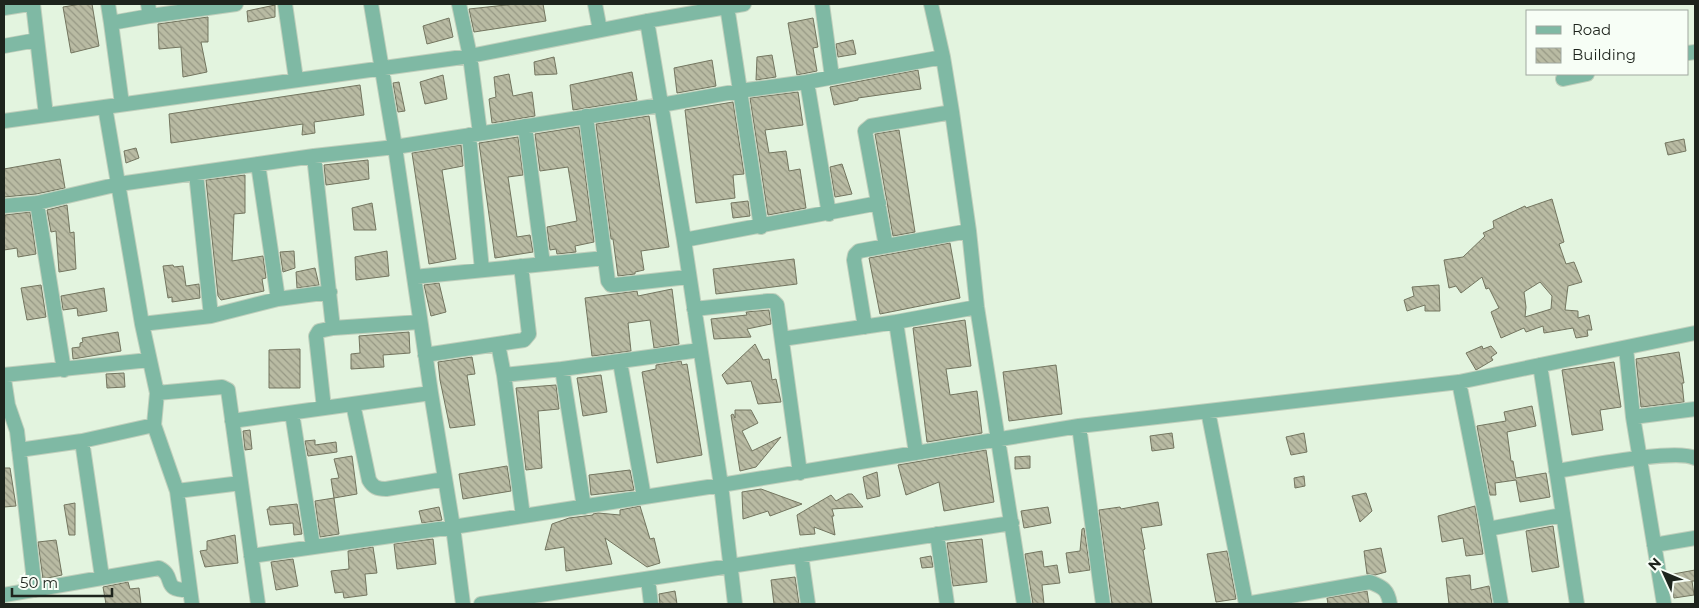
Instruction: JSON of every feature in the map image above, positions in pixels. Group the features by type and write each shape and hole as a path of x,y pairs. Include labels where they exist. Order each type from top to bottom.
{"street":[{"path":"4,8 31,4 46,114"},
{"path":"108,4 122,104"},
{"path":"111,23 149,10 236,4"},
{"path":"285,4 296,79"},
{"path":"370,4 395,147 425,355 453,527 462,604"},
{"path":"459,4 470,56 482,270"},
{"path":"595,4 600,30"},
{"path":"4,121 470,56 647,20 667,10 744,4"},
{"path":"822,4 832,77"},
{"path":"931,4 943,57 952,112 969,231 977,307 1024,604"},
{"path":"727,6 760,227"},
{"path":"647,20 684,240 688,277 721,486 735,604"},
{"path":"4,46 37,40"},
{"path":"4,206 38,203 119,184 314,156 395,147 739,91 807,82 943,57"},
{"path":"1563,79 1582,75"},
{"path":"807,82 828,214"},
{"path":"105,107 142,324 157,393 154,425 177,491 191,597"},
{"path":"886,246 865,136 866,128 952,112"},
{"path":"586,116 608,281 611,285 688,277"},
{"path":"526,126 543,264"},
{"path":"314,156 333,328"},
{"path":"258,164 278,299"},
{"path":"196,173 211,316"},
{"path":"38,203 64,370"},
{"path":"684,240 879,204"},
{"path":"865,327 855,255 858,251 969,231"},
{"path":"414,277 605,258"},
{"path":"425,355 524,340 529,334 521,266"},
{"path":"142,324 211,316 278,299 330,292"},
{"path":"694,309 773,301 777,305 800,473"},
{"path":"782,339 896,322 977,307"},
{"path":"324,408 315,339 319,331 333,328 420,322"},
{"path":"896,322 916,454"},
{"path":"251,556 721,486 1079,426 1459,382 1695,333"},
{"path":"498,344 523,516"},
{"path":"1626,348 1633,417 1664,604"},
{"path":"504,375 620,362 700,350"},
{"path":"4,375 149,360"},
{"path":"620,362 644,497"},
{"path":"1540,366 1577,604"},
{"path":"562,369 584,506"},
{"path":"4,379 7,415 17,431 35,590"},
{"path":"1459,382 1501,604"},
{"path":"157,393 226,388 258,604"},
{"path":"232,422 431,393"},
{"path":"353,404 369,480 372,485 379,489 386,489 445,479"},
{"path":"1633,417 1695,409"},
{"path":"1208,411 1246,604 1370,582 1383,587 1388,593 1390,604"},
{"path":"292,413 313,546"},
{"path":"19,450 82,441 154,425"},
{"path":"1079,426 1103,604"},
{"path":"82,441 102,578"},
{"path":"1556,471 1671,455 1688,455 1695,458"},
{"path":"177,491 241,483"},
{"path":"1488,529 1562,515"},
{"path":"481,604 556,599 648,579 731,565 1012,523"},
{"path":"937,534 948,604"},
{"path":"1654,545 1695,538"},
{"path":"801,555 808,604"},
{"path":"4,595 159,568 164,571 173,588 191,597"},
{"path":"648,579 651,604"}],"building":[{"path":"92,4 99,46 71,53 63,7"},
{"path":"515,4 543,4 546,21 474,32 469,9"},
{"path":"275,5 275,17 248,22 247,11"},
{"path":"208,17 208,42 201,42 207,72 183,77 181,47 159,49 158,24"},
{"path":"449,18 453,37 427,44 423,26"},
{"path":"813,18 818,47 813,48 817,71 797,75 788,23"},
{"path":"853,40 856,54 838,57 836,44"},
{"path":"772,55 776,77 756,80 757,57"},
{"path":"554,57 557,74 535,75 534,62"},
{"path":"712,60 716,86 677,93 674,68"},
{"path":"918,70 921,89 858,98 858,100 834,105 830,87"},
{"path":"632,72 637,100 573,110 570,85"},
{"path":"509,74 513,96 532,92 535,116 492,123 489,99 496,97 494,77"},
{"path":"443,75 447,99 425,104 420,82"},
{"path":"399,82 405,111 398,112 393,83"},
{"path":"360,85 364,115 314,122 315,133 302,135 303,124 171,143 169,114"},
{"path":"798,92 803,125 765,130 769,153 786,151 789,171 800,169 806,208 768,215 750,98"},
{"path":"733,102 744,174 733,175 735,198 696,203 685,110"},
{"path":"649,116 669,247 641,251 644,270 635,272 635,274 618,276 613,239 611,239 596,124"},
{"path":"579,127 594,242 575,246 576,252 557,254 556,249 550,250 547,227 577,221 568,167 540,171 535,134"},
{"path":"899,130 915,232 893,236 875,134"},
{"path":"518,137 523,175 508,177 517,237 530,235 533,252 495,258 479,143"},
{"path":"1684,139 1686,151 1668,155 1665,143"},
{"path":"461,145 463,166 442,170 456,259 429,264 412,153"},
{"path":"136,148 139,158 126,163 124,151"},
{"path":"60,159 65,188 36,194 4,197 4,169"},
{"path":"368,160 369,179 326,185 324,165"},
{"path":"842,164 852,194 835,197 830,167"},
{"path":"245,175 245,213 234,214 232,261 263,256 266,278 262,279 264,291 221,300 218,296 206,180"},
{"path":"1552,199 1564,242 1559,244 1566,264 1574,262 1582,282 1568,286 1565,310 1578,311 1578,318 1589,315 1592,330 1587,330 1588,336 1576,338 1573,328 1544,333 1543,326 1526,332 1524,328 1501,338 1491,312 1499,308 1489,288 1486,289 1482,277 1461,293 1456,286 1449,288 1444,260 1463,257 1485,236 1483,233 1494,228 1493,221 1525,206 1526,208","holes":["1540,282 1552,296 1551,309 1525,317 1524,292"]},
{"path":"748,201 750,216 733,218 731,203"},
{"path":"372,203 376,230 354,230 352,208"},
{"path":"67,205 70,233 74,232 76,269 59,272 56,231 51,232 47,210"},
{"path":"30,212 36,254 18,257 17,248 4,250 5,215"},
{"path":"950,243 960,298 880,314 869,258"},
{"path":"294,251 295,268 283,272 280,252"},
{"path":"387,251 389,276 356,280 355,257"},
{"path":"794,259 797,284 716,294 713,269"},
{"path":"173,265 174,267 183,266 186,286 199,284 200,298 172,302 172,297 168,298 163,266"},
{"path":"315,268 319,285 297,288 296,272"},
{"path":"439,283 446,312 431,316 424,285"},
{"path":"41,285 46,317 27,320 21,288"},
{"path":"1439,285 1440,311 1425,311 1425,305 1407,311 1404,300 1414,296 1412,287"},
{"path":"104,288 107,311 78,316 77,308 63,310 61,296"},
{"path":"672,289 679,344 654,348 650,320 628,323 631,351 592,356 585,298 637,291 638,296"},
{"path":"769,310 771,324 747,329 751,337 714,339 711,319 747,315 746,312"},
{"path":"965,320 971,366 946,369 950,395 977,391 982,433 927,442 913,328"},
{"path":"118,332 121,351 73,359 72,348 80,347 80,343 83,342 82,338"},
{"path":"409,332 410,353 383,355 384,367 351,369 351,354 360,353 359,336"},
{"path":"755,344 763,360 769,359 772,380 776,379 781,402 758,404 751,381 727,384 722,375"},
{"path":"1482,346 1483,349 1491,346 1497,353 1491,357 1493,360 1476,370 1466,353"},
{"path":"300,349 300,388 269,388 269,350"},
{"path":"1679,352 1684,383 1682,383 1684,402 1641,407 1636,359"},
{"path":"472,357 475,374 467,375 475,425 450,428 438,362"},
{"path":"681,361 682,365 687,364 702,455 657,463 642,372 656,369 656,365"},
{"path":"1614,362 1621,407 1600,410 1603,430 1572,435 1562,370"},
{"path":"1056,365 1062,414 1009,421 1003,372"},
{"path":"124,373 125,387 107,388 106,374"},
{"path":"601,375 607,412 583,416 577,378"},
{"path":"556,385 559,409 538,411 542,468 526,470 516,388"},
{"path":"1532,406 1536,426 1507,432 1511,461 1513,461 1516,478 1546,473 1550,497 1520,502 1516,480 1495,483 1496,495 1490,495 1477,426 1506,421 1504,412"},
{"path":"735,410 751,410 758,423 742,431 752,451 781,437 756,467 740,471 731,415 733,414 735,418"},
{"path":"250,430 252,449 245,450 243,431"},
{"path":"1172,433 1174,448 1152,451 1150,436"},
{"path":"1304,433 1307,452 1291,455 1286,437"},
{"path":"315,440 315,445 336,442 337,452 308,456 305,441"},
{"path":"986,450 994,502 944,511 939,482 906,495 898,465"},
{"path":"352,456 357,494 334,498 331,479 339,478 334,459"},
{"path":"1030,456 1030,468 1015,469 1015,457"},
{"path":"507,466 511,491 463,499 459,474"},
{"path":"4,468 10,468 16,506 4,507"},
{"path":"630,470 634,490 591,495 589,475"},
{"path":"877,472 880,496 867,499 863,477"},
{"path":"1304,476 1305,486 1295,488 1294,478"},
{"path":"761,489 802,504 770,516 768,511 743,519 742,492"},
{"path":"1366,493 1372,511 1360,522 1352,496"},
{"path":"848,494 852,494 863,507 832,509 835,535 814,527 815,534 800,535 797,515 831,495 836,501"},
{"path":"334,498 339,534 320,537 315,501"},
{"path":"1158,502 1162,525 1141,528 1152,604 1112,604 1099,510 1120,507 1121,509"},
{"path":"75,503 75,535 69,535 64,505"},
{"path":"297,504 302,534 294,535 293,523 270,525 267,509 269,507"},
{"path":"640,506 650,539 654,538 660,563 647,567 605,538 612,564 566,571 564,547 545,550 552,524 569,518 598,513 620,515 620,510"},
{"path":"1475,506 1483,554 1466,556 1463,538 1442,542 1438,516"},
{"path":"439,507 442,520 422,523 419,511"},
{"path":"1048,507 1051,523 1024,528 1021,511"},
{"path":"1553,526 1559,567 1532,572 1526,531"},
{"path":"1084,528 1090,570 1069,573 1066,553 1080,551 1082,529"},
{"path":"235,535 238,563 205,567 200,551 207,550 207,541"},
{"path":"433,539 436,564 397,569 394,544"},
{"path":"982,539 987,582 953,586 947,543"},
{"path":"56,540 62,575 43,579 38,542"},
{"path":"373,547 377,573 365,574 367,595 344,598 343,592 335,593 331,571 349,569 348,551"},
{"path":"1381,548 1386,572 1375,575 1367,574 1364,551"},
{"path":"1042,551 1044,567 1057,565 1060,583 1042,585 1044,604 1033,604 1025,554"},
{"path":"1227,551 1236,599 1216,602 1207,554"},
{"path":"931,556 933,567 922,568 920,558"},
{"path":"293,559 298,586 276,590 271,562"},
{"path":"1695,570 1695,581 1692,581 1694,595 1674,598 1672,584 1670,584 1668,575"},
{"path":"1470,575 1471,590 1489,586 1492,604 1449,604 1446,578"},
{"path":"795,577 799,604 774,604 771,580"},
{"path":"128,582 130,589 139,588 141,604 106,604 103,587"},
{"path":"675,591 677,604 660,604 659,594"},
{"path":"1367,591 1369,604 1328,604 1327,598"}]}
